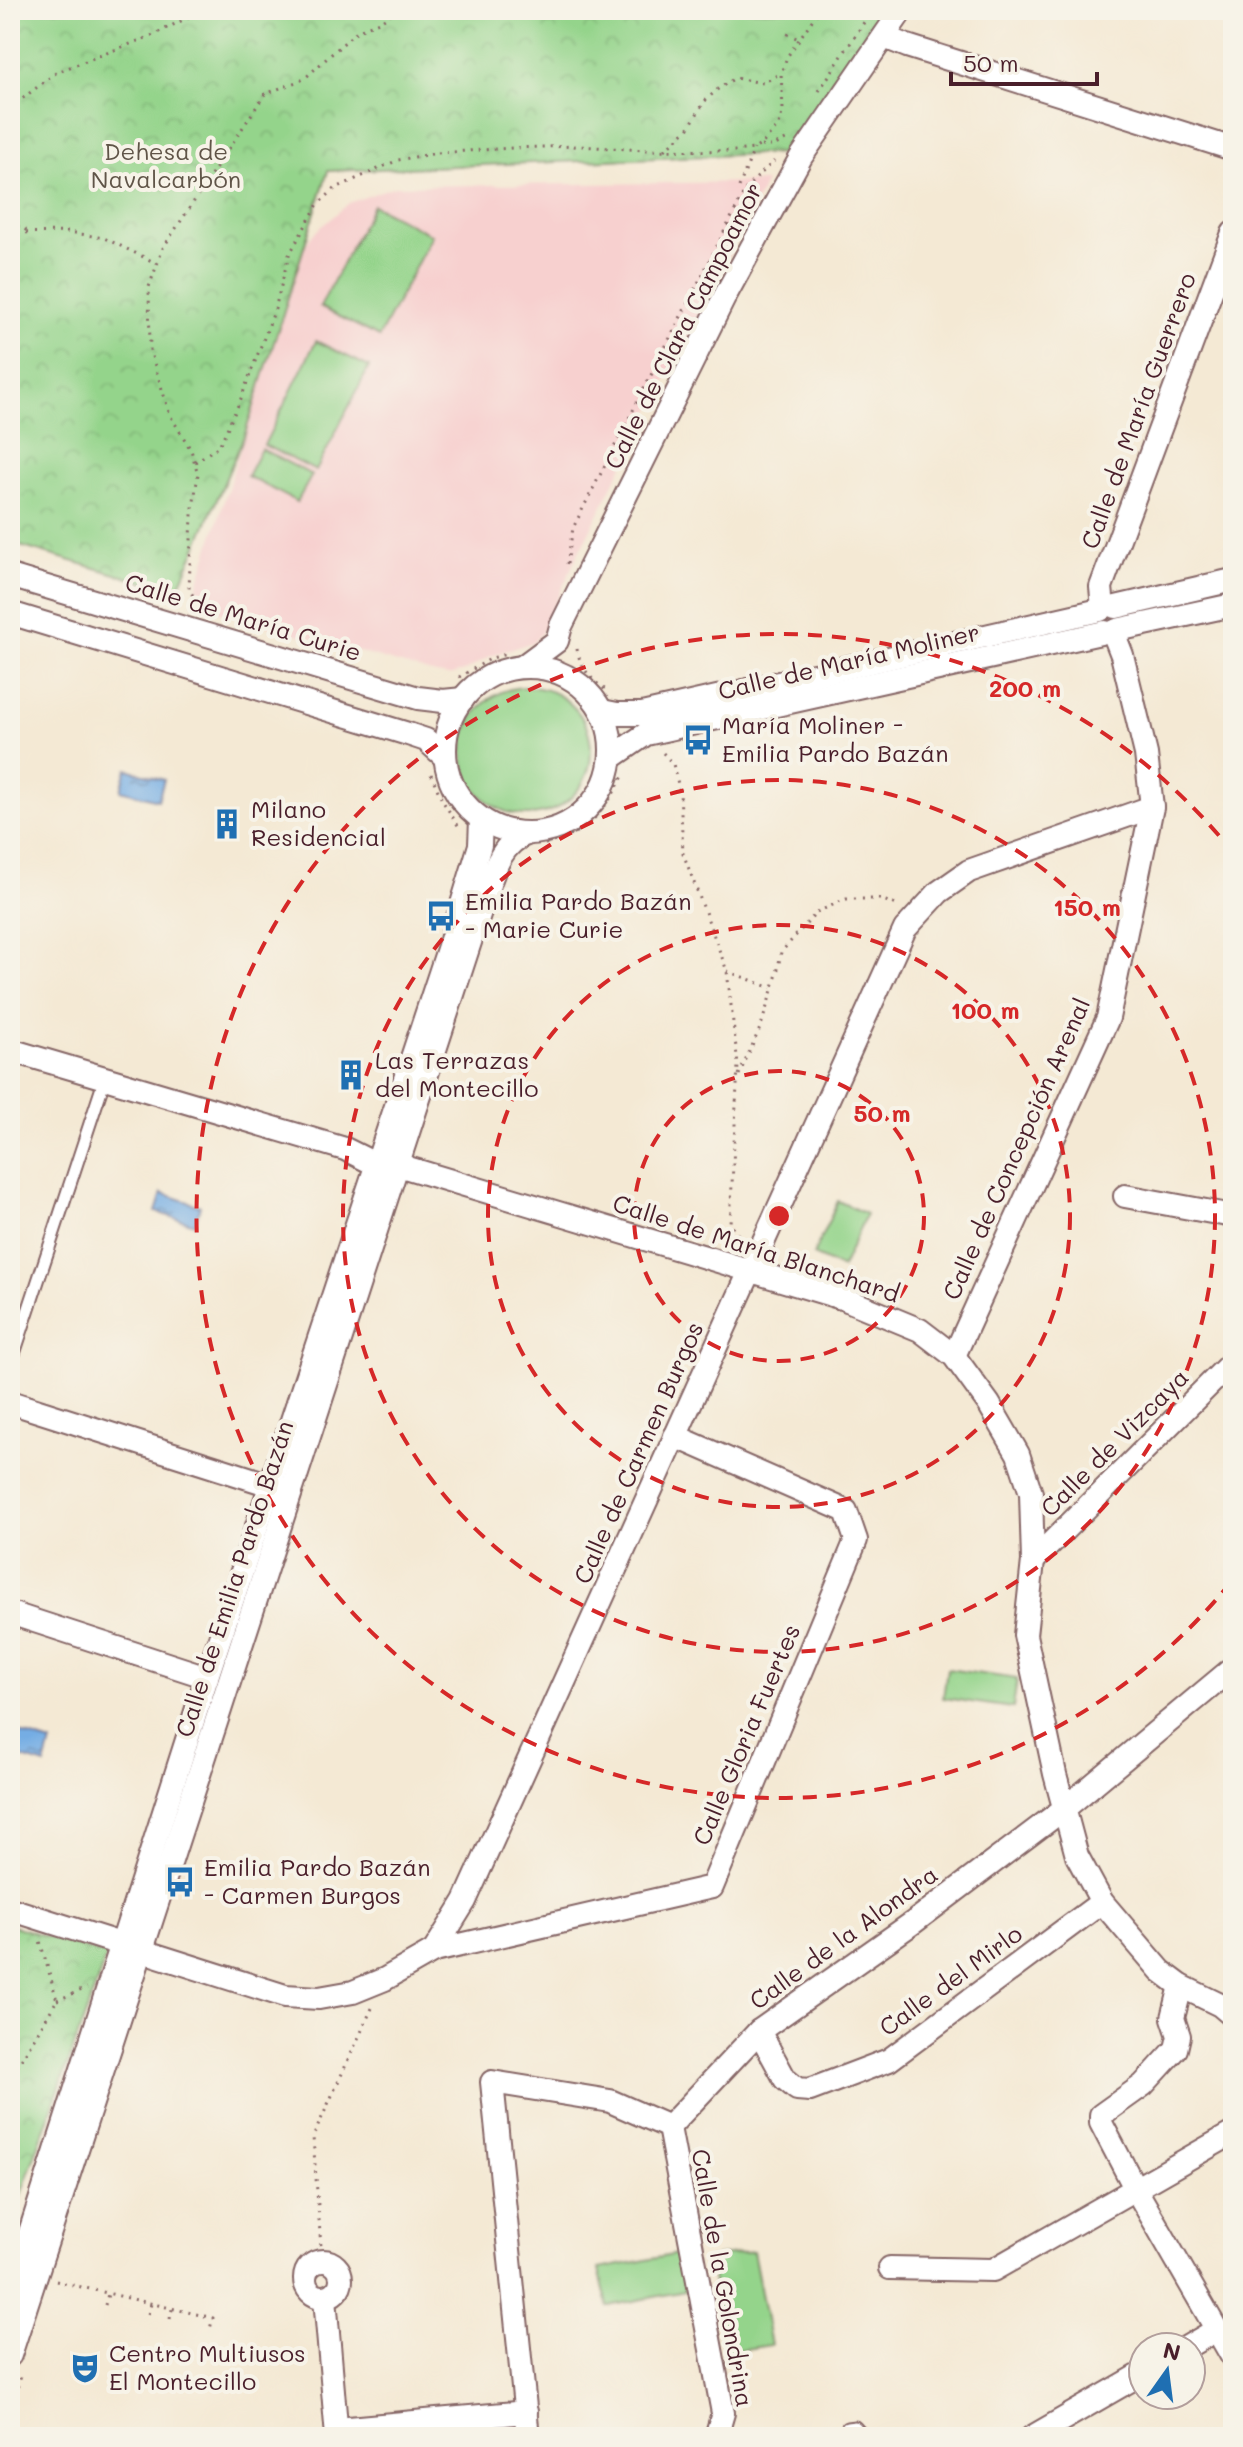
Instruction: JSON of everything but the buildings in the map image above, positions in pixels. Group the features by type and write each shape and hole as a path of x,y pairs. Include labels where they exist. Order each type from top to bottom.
{"street":[{"name":"Calle de Clara Campoamor","path":"567,641 561,626 718,310 801,157 902,10"},
{"path":"884,37 1233,149"},
{"name":"Calle de María Guerrero","path":"1109,620 1101,587 1233,233"},
{"name":"Calle de María Curie","path":"10,576 418,698 443,701 460,687"},
{"name":"Calle de María Moliner","path":"617,767 646,734 1109,620 1233,580"},
{"name":"Calle de María Moliner","path":"604,700 617,714 642,714 1109,620 1233,605"},
{"path":"10,613 426,740 437,764 449,775 473,817 539,839 575,819 593,803 617,767 604,700 591,696 573,676 567,641 515,660 475,686 460,687 437,764"},
{"name":"Calle de Concepción Arenal","path":"954,1356 1108,1018 1152,807 1146,754 1122,655 1109,620"},
{"path":"515,660 573,676"},
{"name":"Calle de Carmen Burgos","path":"10,1909 285,1996 319,1998 353,1992 385,1979 434,1951 465,1901 905,929 939,892 969,871 1152,807"},
{"name":"Calle de Emilia Pardo Bazán","path":"10,2295 132,1948 386,1164 480,845 473,817"},
{"name":"Calle de Emilia Pardo Bazán","path":"10,2355 132,1948 207,1677 281,1489 374,1236 374,1202 381,1173 497,862 520,836 539,839"},
{"name":"Calle de María Blanchard","path":"10,1050 845,1299 920,1330 954,1356 989,1404 1018,1454 1031,1493 1033,1561 1025,1635 1055,1774 1077,1856 1102,1902 1161,1971 1181,1986 1220,2005 1233,2016"},
{"path":"1125,1196 1233,1216"},
{"name":"Calle de Vizcaya","path":"1033,1561 1233,1361"},
{"path":"10,1402 281,1489"},
{"name":"Calle Gloria Fuertes","path":"434,1951 712,1887 856,1540 846,1511 675,1436"},
{"path":"10,1613 207,1677"},
{"name":"Calle de la Alondra","path":"669,2127 759,2031 914,1922 1065,1808 1231,1674"},
{"name":"Calle del Mirlo","path":"759,2031 785,2079 797,2089 810,2090 889,2060 1102,1902"},
{"path":"1181,1986 1173,2018 1179,2036 1176,2049 1143,2085 1101,2115 1101,2123 1233,2358"},
{"path":"528,2437 492,2082 610,2101 669,2127"},
{"name":"Calle de la Golondrina","path":"669,2127 723,2413 716,2437"},
{"path":"890,2268 993,2270 1233,2133"},
{"path":"322,2261 335,2266 341,2278 337,2291 325,2298 337,2433 526,2412"},
{"path":"1207,2335 1216,2330"},
{"path":"1032,2437 1127,2382"}],"lane":[{"path":"10,1366 105,1078"},
{"path":"847,2428 855,2427 864,2437"}],"path":[{"path":"10,108 57,72 151,36 187,18 195,10"},
{"path":"201,609 189,589 192,515 198,474 191,450 170,415 150,350 149,287 163,248 265,94 304,79 358,30 379,22 396,10"},
{"path":"813,10 815,17"},
{"path":"739,187 756,148 779,125 783,109 781,73 787,57 819,10"},
{"path":"813,100 872,10"},
{"path":"787,34 799,39"},
{"path":"665,150 688,129 705,101 718,89 735,78 763,83 781,73"},
{"path":"195,462 219,446 240,401 275,309 289,255 318,204 336,188 398,160 437,153 579,146 665,150 756,148 773,146 788,139 772,163 747,187 573,528 567,569"},
{"path":"10,223 31,232"},
{"path":"10,233 69,232 104,238 157,264"},
{"path":"567,641 604,700"},
{"path":"460,687 492,658 515,660"},
{"path":"460,687 483,671 515,660"},
{"path":"573,676 604,700"},
{"path":"663,753 673,764 680,792 683,853 727,971 738,1065 730,1224 740,1238 759,1250"},
{"path":"437,764 449,797 473,817"},
{"path":"437,764 442,800 465,837"},
{"path":"539,839 568,839 597,817 617,767"},
{"path":"539,839 568,830 590,814 607,792 617,767"},
{"path":"737,1079 761,1026 781,952 817,912 846,899 880,899 919,915"},
{"path":"727,971 773,988"},
{"path":"10,2070 17,2067 57,2000 39,1940 53,1944"},
{"path":"322,2261 313,2137 385,1979"},
{"path":"53,2280 213,2318 210,2329"},
{"path":"105,2305 108,2294"},
{"path":"148,2314 151,2304"},
{"path":"170,2319 172,2309"}],"shaded area":[{"path":"766,182 576,558 542,632 533,642 490,656 467,670 449,676 192,604 302,250 314,233 349,203 395,186"}],"green space":[{"name":"Dehesa de Navalcarbón","path":"10,10 881,10 785,153 328,171 245,434 177,592 10,543"},
{"path":"373,205 432,235 379,337 320,307"},
{"path":"316,341 369,367 316,471 264,445"},
{"path":"261,449 312,475 297,502 247,476"},
{"path":"527,687 552,692 572,706 586,726 591,751 586,776 572,796 552,810 527,815 502,810 482,796 468,776 463,751 468,726 482,706 502,692"},
{"path":"838,1201 866,1214 842,1268 813,1255"},
{"path":"947,1669 1017,1679 1013,1708 943,1698"},
{"path":"10,1925 107,1955 10,2225"},
{"path":"753,2251 771,2345 725,2352 710,2258"},
{"path":"678,2254 685,2291 608,2306 599,2269"}],"water":[{"path":"127,769 164,780 158,800 121,790"},
{"path":"162,1193 200,1206 195,1224 156,1212"},
{"path":"10,1730 51,1743 45,1765 10,1754"}],"place":[{"name":"María Moliner - Emilia Pardo Bazán","path":"698,740"},
{"name":"Milano Residencial","path":"227,824"},
{"name":"Emilia Pardo Bazán - Marie Curie","path":"441,916"},
{"name":"Las Terrazas del Montecillo","path":"351,1075"},
{"name":"Emilia Pardo Bazán - Carmen Burgos","path":"180,1882"},
{"name":"Centro Multiusos El Montecillo","path":"85,2368"}]}
